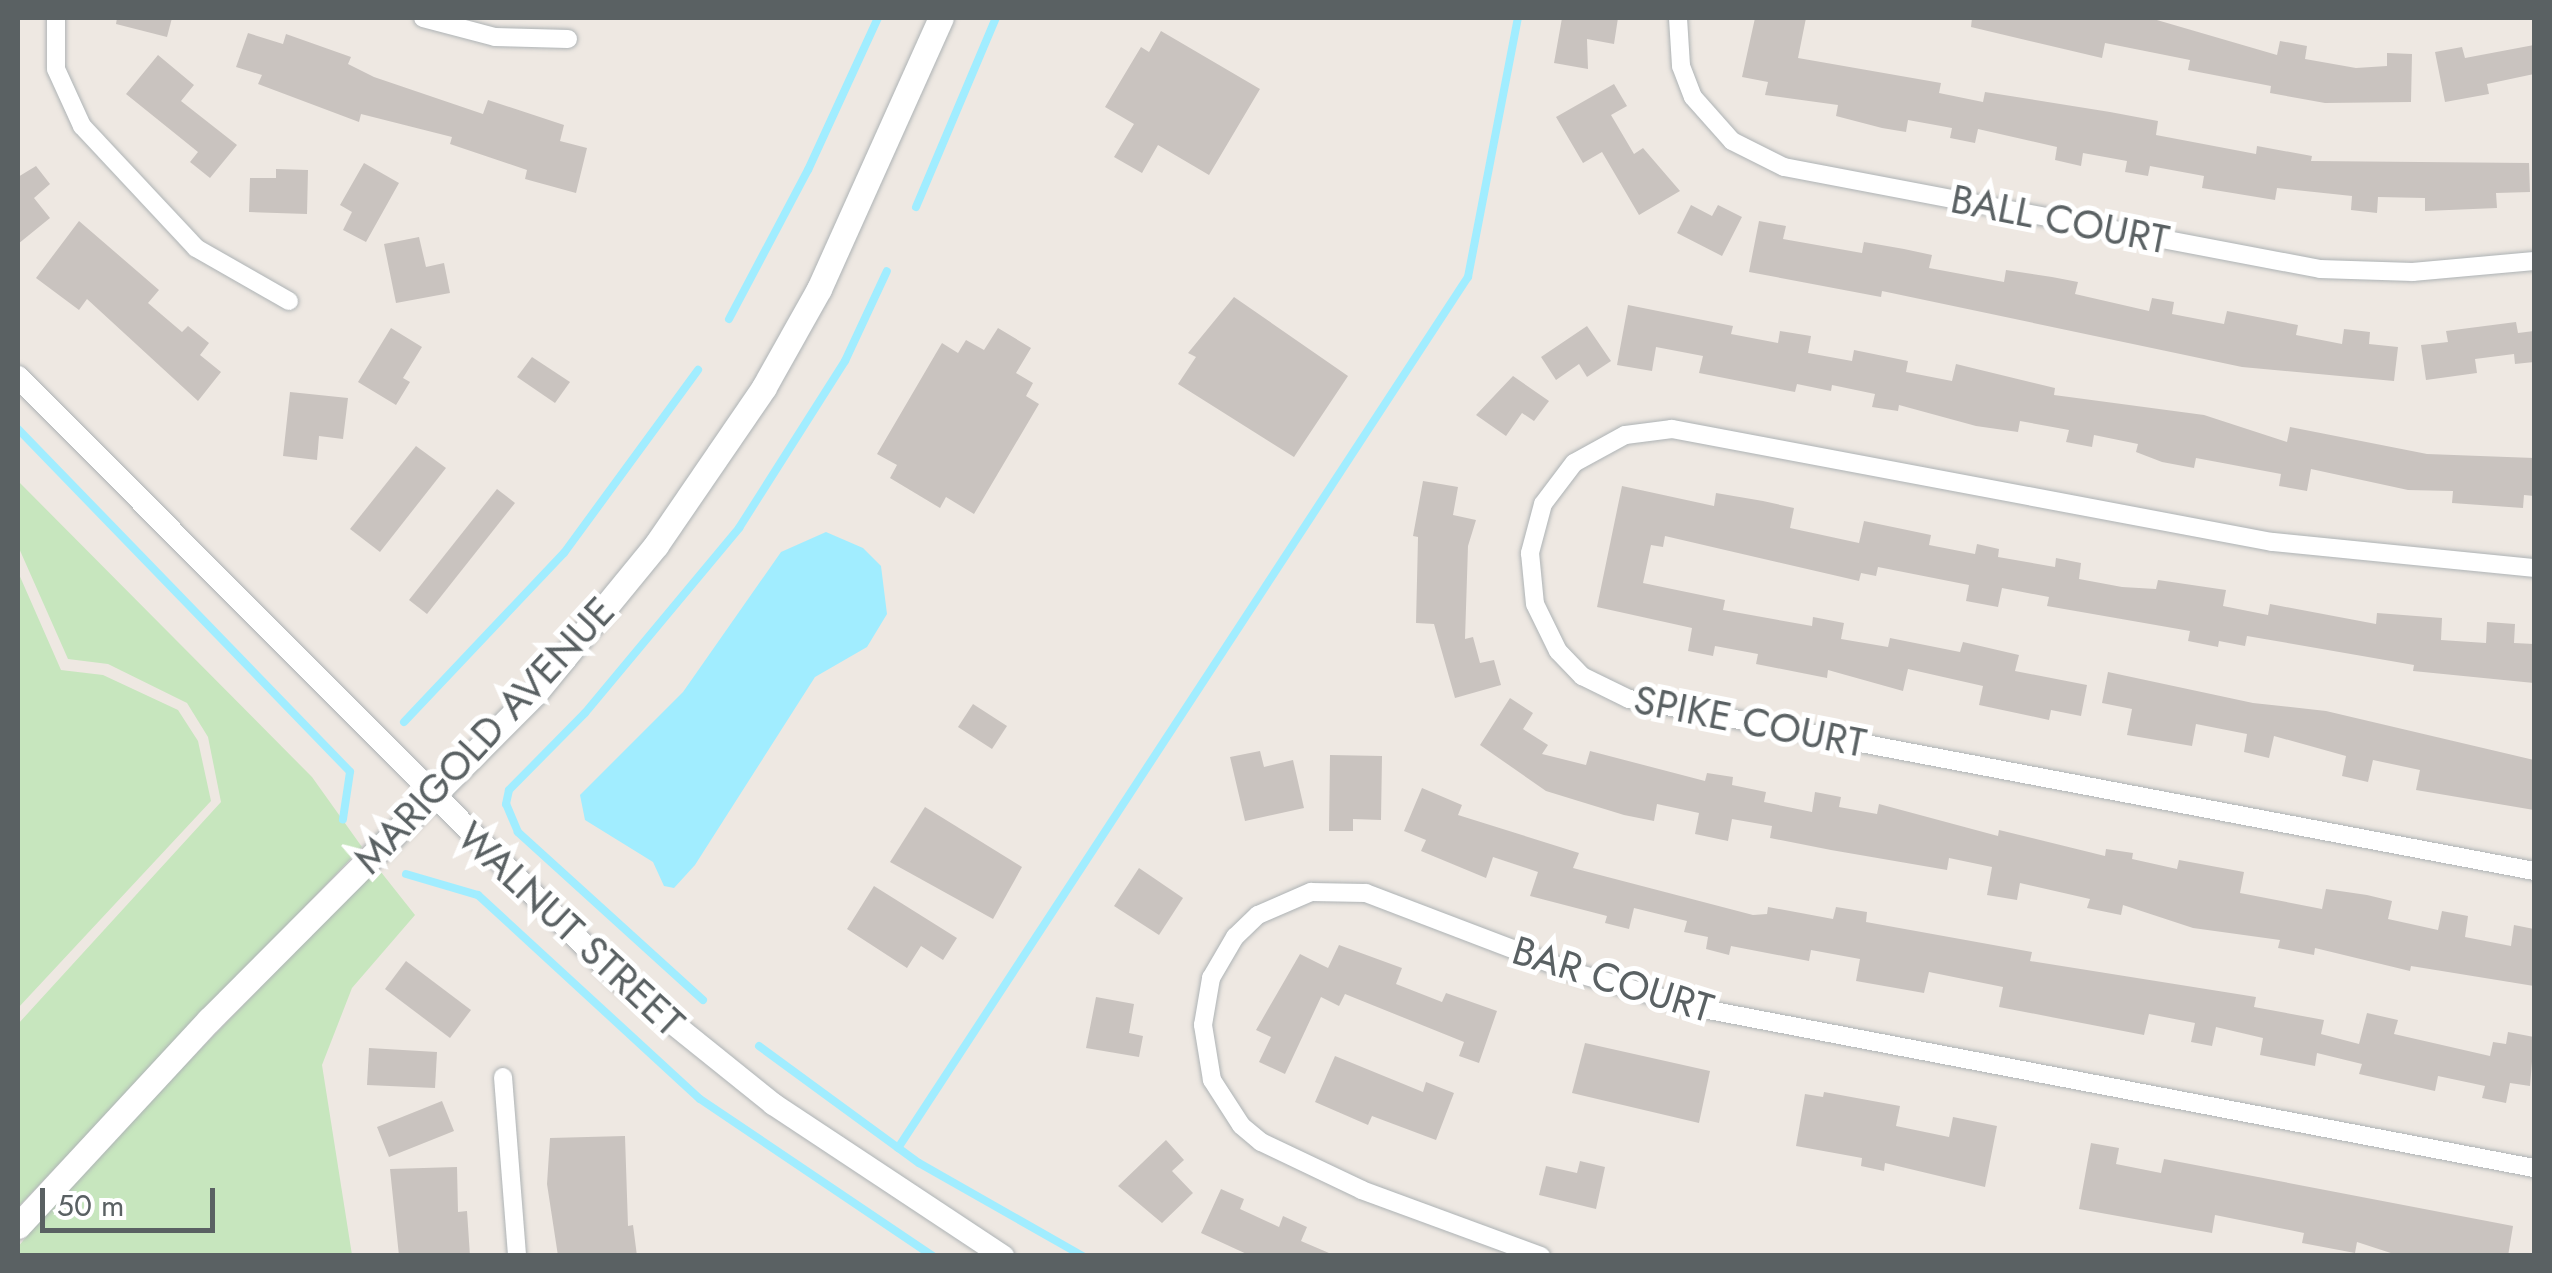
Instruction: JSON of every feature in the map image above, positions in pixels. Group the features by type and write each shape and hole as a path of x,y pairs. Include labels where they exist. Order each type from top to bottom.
{"main road":[{"name":"MARIGOLD AVENUE","path":"18,1226 96,1136 598,620 712,468 819,290 941,18"}],"street":[{"path":"56,18 56,68 82,126 196,248 289,301"},
{"path":"423,18 495,38 568,39"},
{"name":"BALL COURT","path":"1678,18 1680,66 1694,97 1732,140 1784,166 2320,269 2413,272 2534,262"},
{"name":"WALNUT STREET","path":"18,376 547,913 694,1044 854,1161 1002,1256"},
{"name":"SPIKE COURT","path":"2534,568 2272,542 1672,429 1625,435 1574,463 1543,504 1530,552 1535,604 1558,651 1582,676 1629,700 2534,871"},
{"name":"BAR COURT","path":"1541,1256 1362,1190 1275,1150 1240,1124 1212,1080 1202,1026 1210,978 1235,937 1258,915 1311,892 1366,893 1576,973 1693,1008 2534,1168"},
{"path":"503,1077 517,1256"}],"green space":[{"path":"18,481 312,777 362,847 18,1207 18,1024 221,802 208,737 187,703 108,664 68,659 18,546"},
{"path":"18,572 61,670 103,675 178,710 198,741 211,801 18,1008"},
{"path":"377,867 415,915 352,988 322,1065 352,1255 18,1256 18,1247 65,1189"}],"water":[{"path":"826,532 863,548 881,566 887,614 867,647 815,677 695,865 674,888 664,886 653,862 585,820 580,795 683,692 781,552"}],"building":[{"path":"117,18 172,18 167,37 116,24"},
{"path":"1562,18 1618,18 1614,44 1587,39 1588,69 1554,63"},
{"path":"1755,18 1806,18 1798,58 1941,83 1939,93 1983,102 1985,92 2110,112 2158,121 2156,135 2256,154 2257,146 2312,156 2311,161 2529,163 2530,192 2496,193 2497,208 2425,211 2425,198 2378,197 2377,213 2351,210 2352,196 2277,188 2275,200 2202,188 2204,176 2150,166 2148,176 2125,172 2127,161 2083,153 2081,166 2055,160 2057,147 1978,129 1975,143 1950,138 1952,128 1908,120 1906,132 1882,128 1836,116 1838,105 1765,95 1768,82 1742,77"},
{"path":"1972,18 2150,18 2277,55 2280,41 2307,46 2305,59 2356,68 2387,66 2387,53 2412,54 2411,102 2325,103 2270,93 2271,86 2188,70 2190,60 2105,43 2102,58 1971,27"},
{"path":"1161,31 1260,89 1209,175 1158,145 1142,173 1114,157 1134,124 1105,107 1141,47 1149,52"},
{"path":"248,33 283,44 286,34 351,57 348,64 374,77 483,114 488,100 564,125 560,141 587,148 576,193 525,179 527,170 450,144 452,137 361,114 359,122 258,84 262,75 236,67"},
{"path":"2534,45 2534,74 2487,84 2489,94 2445,102 2435,52 2462,47 2465,58"},
{"path":"158,55 194,85 181,101 237,145 210,178 190,162 198,152 126,94"},
{"path":"1614,84 1627,106 1611,115 1634,154 1643,148 1680,191 1639,215 1602,152 1583,163 1556,117"},
{"path":"364,163 399,183 366,242 343,230 352,212 340,205"},
{"path":"36,166 50,184 34,198 50,218 18,244 18,177"},
{"path":"276,169 308,170 307,214 249,212 250,178 276,178"},
{"path":"1691,205 1712,216 1718,205 1742,217 1722,256 1677,233"},
{"path":"79,221 159,290 148,303 182,332 188,326 209,343 200,355 221,372 198,401 87,299 79,310 36,278"},
{"path":"1759,221 1786,226 1783,239 1862,253 1864,242 1932,255 1929,268 2004,282 2006,270 2078,282 2075,294 2149,311 2152,298 2174,302 2172,314 2224,324 2227,311 2298,325 2296,335 2342,344 2344,329 2370,332 2369,344 2398,347 2394,381 2242,367 1882,291 1881,297 1749,272"},
{"path":"419,237 426,267 444,263 450,293 396,303 384,244"},
{"path":"1234,297 1348,376 1294,457 1178,384 1196,357 1188,353"},
{"path":"1628,305 1733,326 1731,334 1778,343 1780,331 1811,336 1808,353 1852,361 1854,350 1908,361 1906,372 1952,381 1956,364 2055,388 2054,395 2204,415 2287,442 2290,427 2427,454 2534,458 2534,496 2524,495 2523,508 2452,503 2453,491 2408,490 2311,469 2307,491 2279,486 2281,474 2196,458 2194,468 2162,462 2136,452 2138,444 2094,435 2092,447 2066,442 2069,430 2020,421 2018,432 1976,426 1899,405 1898,411 1872,407 1875,394 1832,385 1831,391 1797,384 1795,392 1699,373 1703,356 1656,347 1652,371 1617,365"},
{"path":"2516,322 2518,333 2534,331 2534,362 2515,364 2514,354 2475,359 2477,373 2426,380 2421,345 2448,342 2446,331"},
{"path":"1587,326 1611,361 1587,377 1579,364 1556,380 1541,357"},
{"path":"391,328 422,347 403,378 410,382 396,405 358,382"},
{"path":"998,328 1031,348 1016,373 1033,383 1026,396 1039,404 974,514 946,497 940,508 890,478 897,465 877,454 942,343 958,353 966,340 984,350"},
{"path":"532,357 570,382 555,403 517,377"},
{"path":"1513,376 1549,401 1534,421 1522,413 1506,436 1476,415"},
{"path":"290,392 348,398 343,439 319,436 317,460 283,456"},
{"path":"416,446 446,468 380,552 350,529"},
{"path":"1423,481 1458,487 1453,515 1476,520 1468,546 1465,639 1473,637 1480,663 1494,660 1501,685 1455,698 1434,624 1416,623 1418,537 1413,536"},
{"path":"1622,486 1714,506 1716,493 1794,508 1790,528 1859,543 1864,521 1931,535 1929,545 1975,554 1977,544 1999,549 1998,557 2055,567 2056,558 2081,563 2079,579 2156,589 2158,580 2226,590 2223,606 2268,615 2270,604 2376,624 2377,613 2442,618 2441,640 2486,643 2487,622 2515,624 2514,643 2534,644 2534,683 2413,671 2414,665 2247,636 2245,646 2219,641 2218,647 2188,641 2190,631 2047,606 2049,597 2002,588 1998,607 1966,601 1969,585 1878,567 1876,576 1861,573 1859,581 1665,536 1663,547 1651,545 1643,583 1725,600 1723,610 1812,626 1813,617 1844,623 1841,639 1888,647 1890,638 1960,652 1963,642 2019,655 2015,671 2087,685 2081,716 2051,710 2049,720 1979,705 1983,686 1908,669 1903,691 1828,670 1827,678 1756,664 1758,654 1715,646 1713,656 1688,651 1692,628 1597,607"},
{"path":"497,489 515,503 427,614 409,600"},
{"path":"2108,672 2253,703 2326,711 2534,760 2534,810 2416,790 2420,770 2373,760 2368,782 2342,776 2346,756 2274,736 2269,758 2244,752 2247,734 2196,724 2192,746 2127,735 2132,709 2102,703"},
{"path":"1510,698 1533,713 1523,729 1548,745 1542,754 1586,765 1590,751 1705,781 1707,773 1733,777 1732,785 1766,792 1764,802 1812,812 1815,792 1841,797 1839,807 1877,814 1879,804 1998,836 1999,830 2105,856 2106,849 2133,853 2132,859 2177,869 2179,860 2244,872 2240,893 2322,909 2326,889 2367,895 2392,901 2388,919 2438,930 2442,911 2468,916 2465,937 2511,946 2514,925 2534,929 2534,986 2411,966 2410,971 2315,948 2314,955 2278,948 2280,940 2193,928 2123,905 2121,915 2087,908 2090,899 2020,883 2017,900 1987,895 1992,867 1949,858 1947,870 1831,850 1770,838 1772,826 1732,819 1728,841 1695,834 1699,813 1657,804 1654,821 1624,815 1546,791 1480,745"},
{"path":"973,704 1007,726 992,749 958,727"},
{"path":"1260,751 1264,767 1293,760 1304,808 1245,821 1230,757"},
{"path":"1330,755 1382,756 1381,820 1353,819 1353,831 1329,831"},
{"path":"1422,788 1462,805 1458,815 1579,853 1573,868 1753,915 1767,914 1768,907 1833,919 1836,907 1867,912 1866,922 2032,952 2030,961 2256,997 2254,1007 2324,1020 2321,1034 2359,1044 2367,1013 2398,1020 2394,1034 2490,1056 2493,1042 2506,1044 2508,1032 2534,1037 2530,1086 2510,1083 2506,1103 2482,1098 2485,1086 2438,1076 2435,1091 2359,1074 2362,1064 2317,1053 2315,1066 2260,1055 2263,1038 2216,1027 2212,1046 2191,1042 2195,1023 2149,1014 2144,1035 1999,1007 2003,987 1929,972 1924,993 1856,981 1860,959 1811,950 1809,961 1731,946 1729,955 1706,949 1708,937 1684,932 1687,921 1634,908 1629,929 1605,923 1607,916 1530,896 1538,872 1493,857 1486,878 1421,851 1426,840 1404,831"},
{"path":"925,807 1022,867 993,919 890,862"},
{"path":"1139,868 1183,898 1159,935 1114,906"},
{"path":"874,886 957,938 943,960 921,946 907,968 847,929"},
{"path":"1339,945 1402,968 1396,984 1442,1002 1446,993 1497,1011 1479,1063 1459,1056 1464,1042 1345,994 1339,1006 1321,997 1285,1074 1259,1062 1271,1037 1256,1030 1300,954 1328,968"},
{"path":"406,961 471,1010 450,1038 385,989"},
{"path":"1096,997 1134,1004 1129,1033 1143,1036 1139,1057 1086,1048"},
{"path":"1585,1043 1710,1071 1699,1123 1572,1093"},
{"path":"369,1048 437,1052 435,1088 367,1085"},
{"path":"1335,1056 1423,1092 1426,1082 1454,1093 1436,1140 1372,1116 1368,1125 1315,1102"},
{"path":"1824,1092 1900,1106 1896,1126 1949,1137 1953,1117 1997,1126 1985,1187 1885,1163 1884,1171 1861,1166 1862,1158 1796,1146 1805,1094 1823,1097"},
{"path":"442,1101 454,1131 389,1157 377,1127"},
{"path":"625,1136 628,1226 633,1225 637,1256 558,1256 547,1184 550,1138"},
{"path":"1166,1140 1184,1160 1172,1171 1193,1193 1162,1223 1118,1186"},
{"path":"2091,1143 2119,1148 2116,1164 2161,1173 2164,1159 2513,1226 2508,1256 2400,1256 2357,1242 2355,1253 2302,1243 2304,1233 2215,1215 2212,1233 2079,1209"},
{"path":"1580,1161 1605,1167 1596,1209 1539,1195 1546,1166 1577,1173"},
{"path":"457,1167 458,1212 467,1211 470,1256 399,1256 390,1169"},
{"path":"1221,1189 1244,1199 1240,1209 1279,1227 1283,1216 1307,1227 1301,1241 1336,1256 1251,1256 1201,1233"}],"waterway":[{"path":"729,319 808,170 878,18"},
{"path":"916,207 996,18"},
{"path":"898,1148 1468,277 1518,18"},
{"path":"703,1000 518,832 506,804 509,790 585,713 739,528 845,361 887,271"},
{"path":"404,722 564,553 698,370"},
{"path":"18,429 350,772 343,819"},
{"path":"406,874 478,895 700,1099 933,1256"},
{"path":"759,1046 919,1163 1083,1256"}]}
